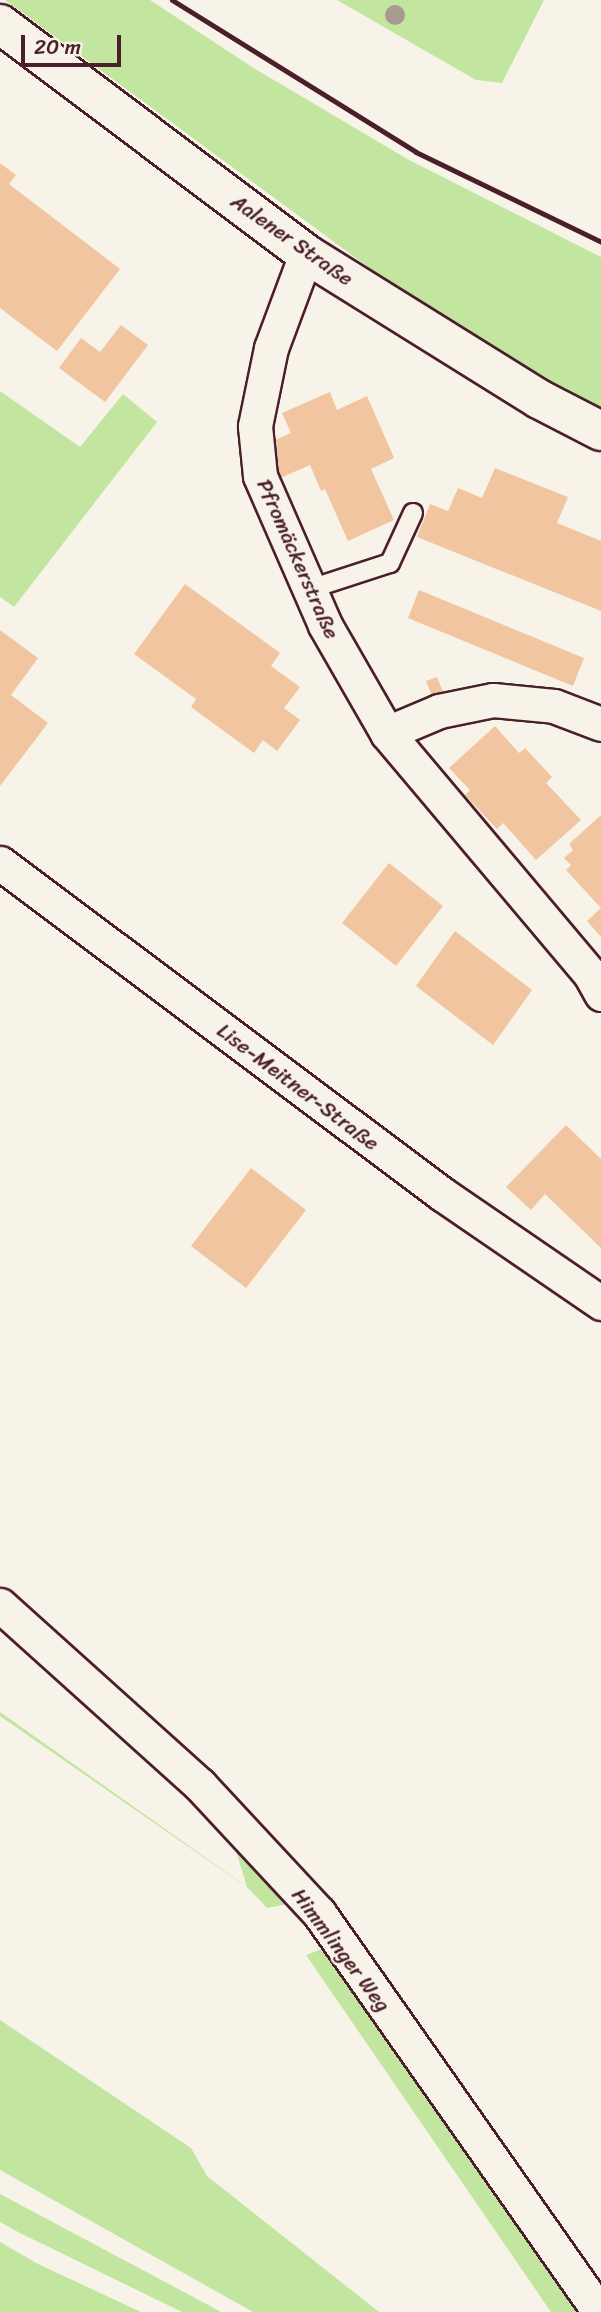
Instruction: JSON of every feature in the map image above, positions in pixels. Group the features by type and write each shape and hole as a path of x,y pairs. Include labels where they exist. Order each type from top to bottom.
{"street":[{"name":"Aalener Straße","path":"0,23 306,254 539,399 601,431"},
{"name":"Pfromäckerstraße","path":"306,254 271,348 255,426 260,476 325,625 387,733 597,981"},
{"path":"387,733 439,711 493,700 554,706 601,724"},
{"name":"Lise-Meitner-Straße","path":"0,863 420,1178 601,1303"},
{"name":"Himmlinger Weg","path":"0,1605 200,1785 318,1913 599,2312"}],"lane":[{"path":"310,589 390,563 413,513"}],"green space":[{"path":"5,0 150,0 252,67 409,160 601,257 601,412 546,389 424,308"},
{"path":"337,0 544,0 502,83 476,80"},
{"path":"0,391 80,447 123,394 157,422 14,607 0,597"},
{"path":"0,1712 247,1887 231,1835 299,1902 267,1908 248,1888 0,1716"},
{"path":"333,1945 583,2312 551,2312 306,1955"},
{"path":"0,2020 191,2148 207,2176 379,2312 253,2312 0,2170"},
{"path":"0,2194 221,2312 182,2312 18,2232 0,2222"},
{"path":"0,2242 38,2264 141,2312 0,2312"}],"building":[{"path":"0,163 16,175 9,184 120,269 57,351 0,308"},
{"path":"121,325 148,345 105,402 59,368 81,338 100,352"},
{"path":"330,392 337,410 367,396 394,458 371,469 394,520 348,541 325,489 321,491 310,465 278,479 264,445 291,433 282,413"},
{"path":"495,468 568,497 557,523 601,541 601,611 417,537 430,504 448,511 458,488 482,498"},
{"path":"185,584 280,653 271,666 300,687 284,708 300,720 277,751 263,740 254,753 191,707 196,699 134,654"},
{"path":"419,590 584,658 573,686 408,618"},
{"path":"0,630 38,658 11,695 48,723 0,786"},
{"path":"437,677 443,692 432,696 426,681"},
{"path":"495,726 519,753 525,748 552,777 546,783 581,820 536,860 503,823 497,829 465,795 470,790 449,768"},
{"path":"601,815 601,908 566,870 571,865 564,858 573,850 569,844"},
{"path":"389,863 443,906 396,966 342,923"},
{"path":"601,908 601,937 587,921"},
{"path":"455,931 532,990 493,1045 416,986"},
{"path":"566,1125 601,1159 601,1248 545,1194 531,1210 506,1187"},
{"path":"251,1168 306,1210 246,1288 191,1246"}],"railway":[{"path":"172,0 416,152 601,242"}]}
